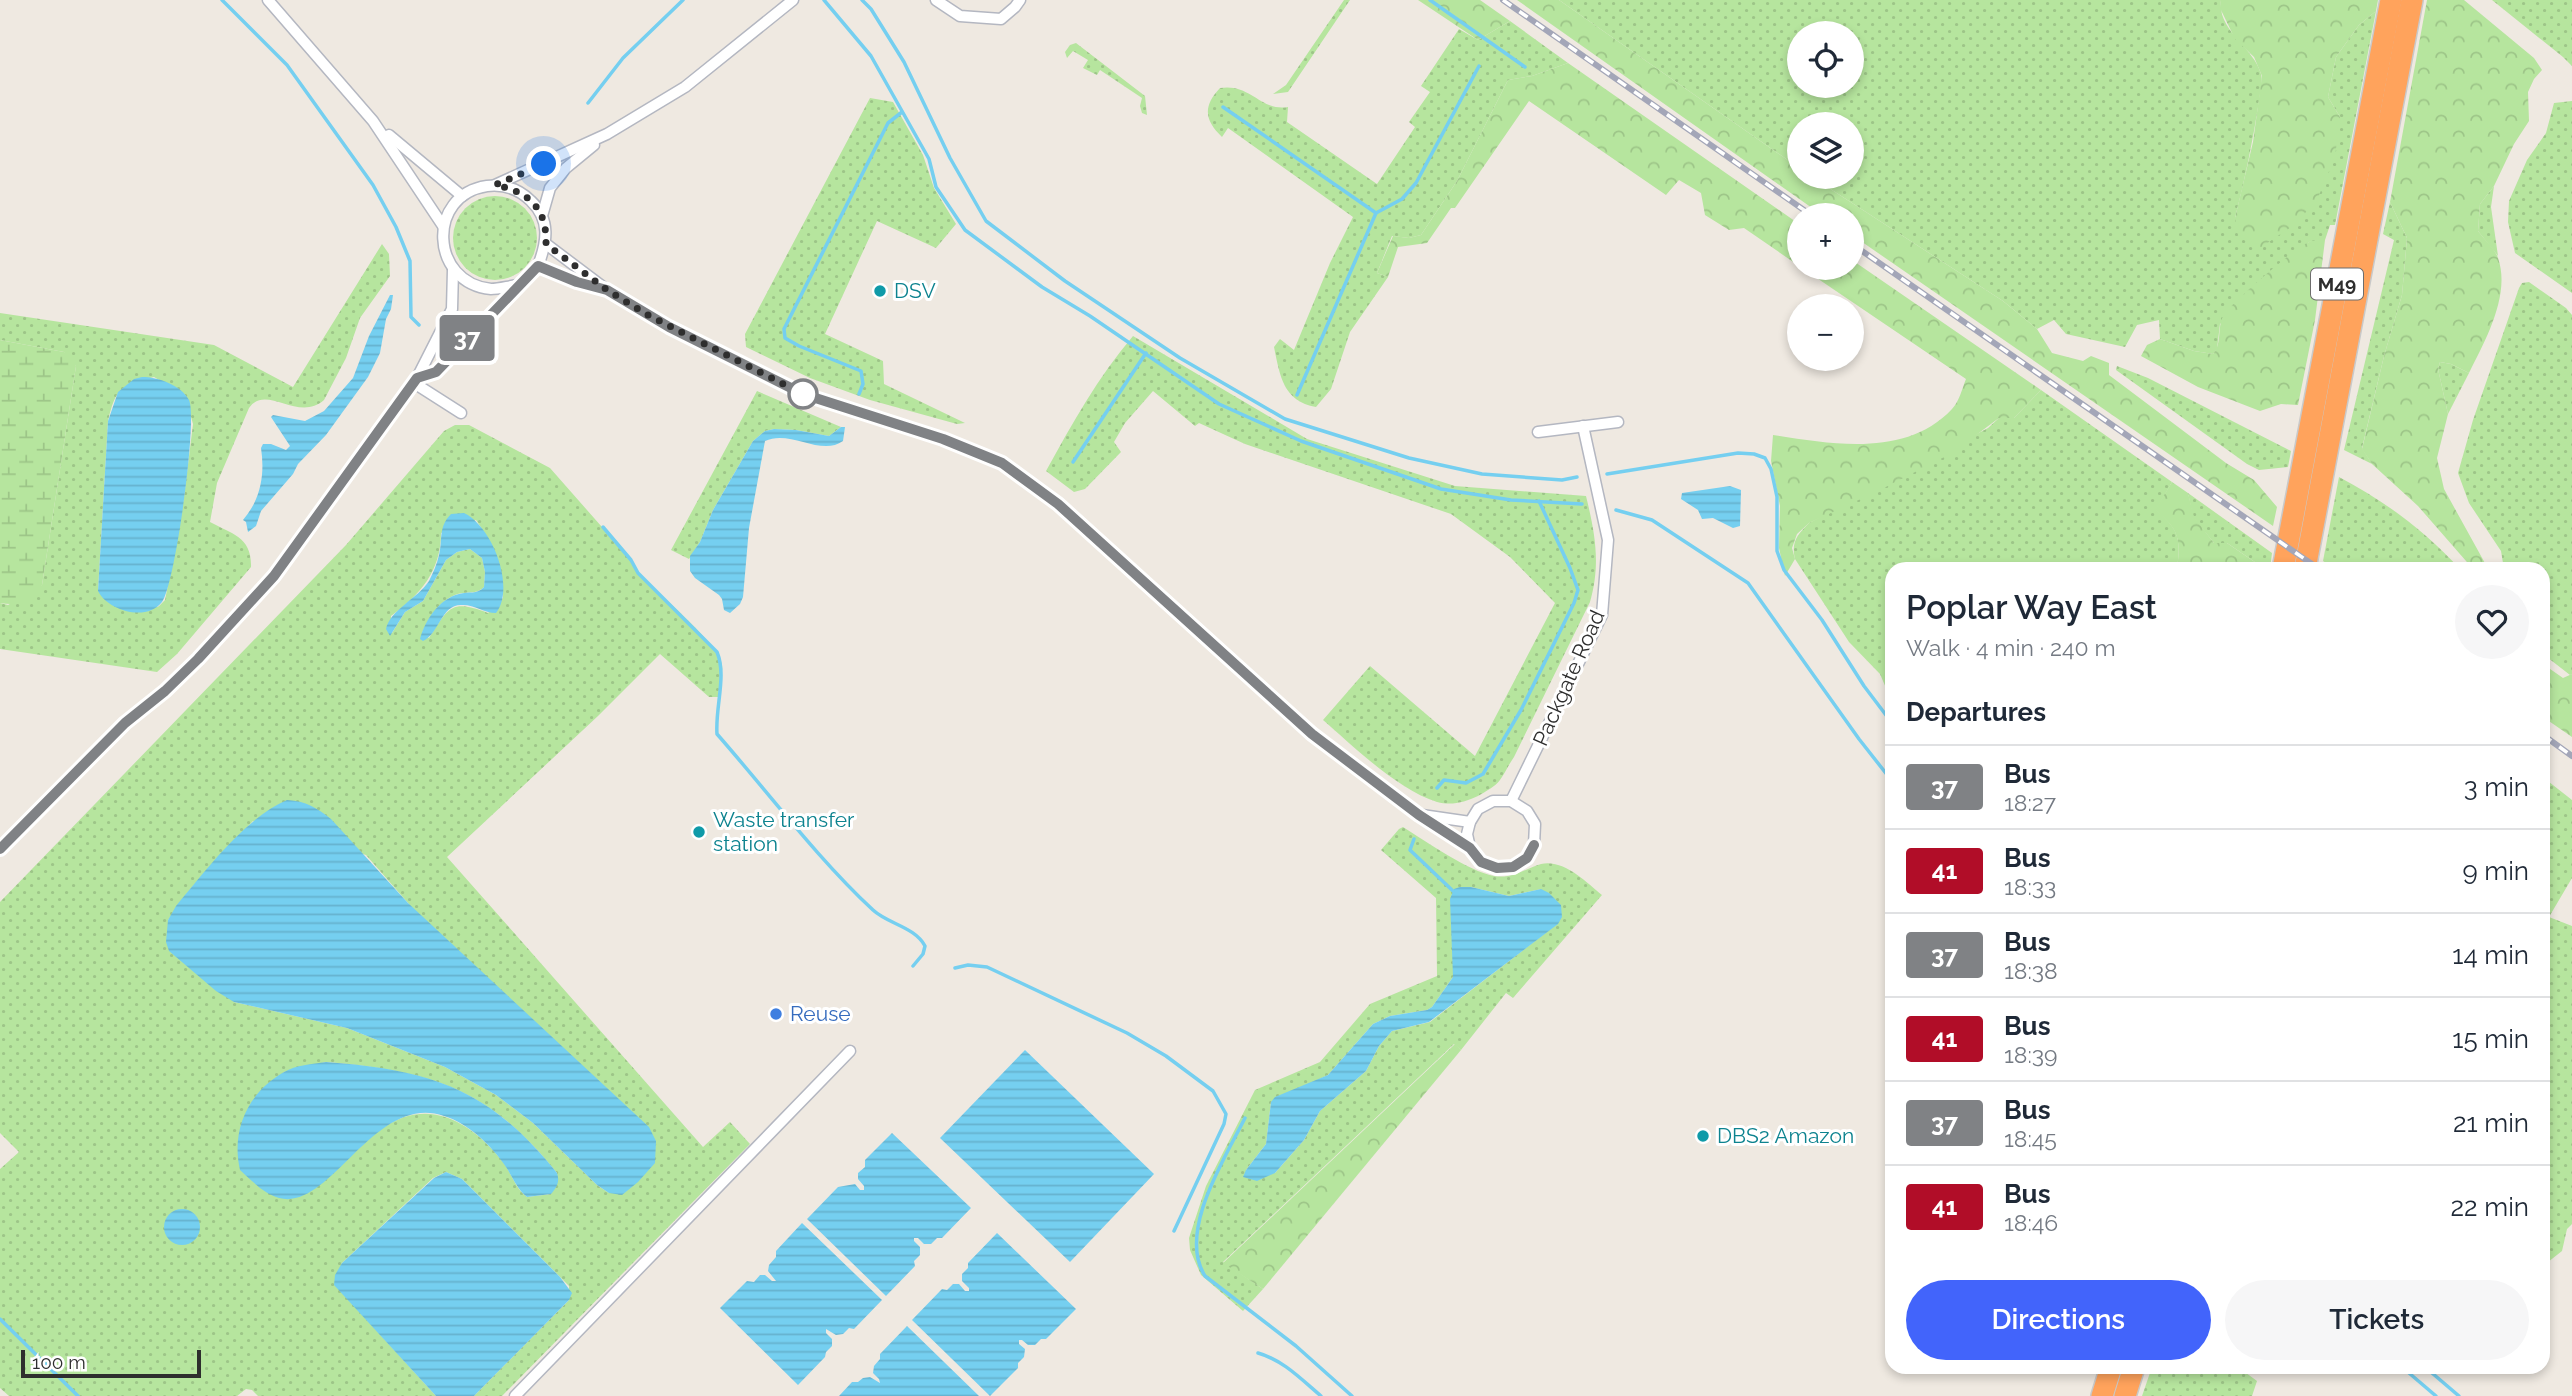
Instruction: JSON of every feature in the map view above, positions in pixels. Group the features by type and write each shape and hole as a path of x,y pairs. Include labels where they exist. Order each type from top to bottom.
{"highway":[{"name":"M49","path":"2284,562 2391,0"},
{"name":"M49","path":"2306,562 2412,0"},
{"path":"2102,1396 2109,1374"},
{"path":"2125,1396 2132,1374"}],"street":[{"path":"268,0 373,121 443,226"},
{"path":"495,185 607,134 685,87 793,0"},
{"path":"936,0 960,16 1001,19 1020,0"},
{"path":"373,121 463,196"},
{"path":"415,381 436,372 538,266 546,244 542,216 550,188 566,168 607,134"},
{"path":"0,849 125,723 165,691 198,659 274,576 415,381 452,309 453,270 442,238 443,226 450,209 463,196 478,187 495,185 513,188 524,194 542,216"},
{"path":"546,244 607,290 669,327 803,394 943,439 1002,463 1058,504 1312,734 1419,815 1470,848 1481,862 1497,868 1513,867 1527,858 1534,845 1535,824 1527,811 1511,801 1493,801 1478,809 1470,822 1467,834 1470,848"},
{"path":"538,266 577,282 607,290"},
{"path":"453,270 471,284 492,289 518,285"},
{"path":"415,381 461,413"},
{"path":"1538,432 1618,422"},
{"name":"Packgate Road","path":"1511,801 1602,615 1608,540 1583,426"},
{"path":"1419,815 1470,822"},
{"path":"515,1396 850,1051"}],"green space":[{"path":"1344,0 1350,0 1288,92 1273,94 1286,85"},
{"path":"1418,0 1480,0 1510,21 1478,40"},
{"path":"1517,0 1559,0 1787,160 1787,189 1830,189 1852,203 1805,203"},
{"path":"1559,0 2221,0 2225,21 2257,64 2262,77 2235,218 2340,117 2328,97 2336,57 2359,25 2376,11 2335,225 2330,225 2325,240 2309,242 2220,324 2217,349 2213,354 2194,351 2160,339 2159,320 2137,325 2125,347 2066,334 2054,320 2037,329 2003,301 1864,211 1864,203 1852,203 1830,189 1864,189 1864,112 1787,112 1787,160"},
{"path":"2221,0 2378,0 2376,11 2359,25 2336,57 2328,97 2340,117 2335,157 2317,200 2294,225 2257,250 2238,235 2235,218 2253,142 2262,76 2254,57 2235,39 2220,8"},
{"path":"2427,0 2464,0 2534,58 2542,70 2528,92 2529,121 2514,144 2494,186 2480,204 2478,231 2497,255 2501,272 2499,302 2494,317 2469,373 2440,362 2438,369 2448,414 2437,458 2444,489 2484,562 2467,562 2418,506 2372,464 2362,449 2402,295 2407,238 2390,202"},
{"path":"2492,0 2572,0 2572,66 2563,57"},
{"path":"1510,21 1568,63 1532,76 1508,80 1457,181 1421,235 1409,238 1392,236 1377,273 1388,277 1350,332 1331,389 1316,407 1305,404 1296,399 1285,386 1274,347 1280,339 1294,350 1330,263 1353,217 1228,128 1222,137 1209,119 1208,107 1214,95 1220,88 1231,88 1248,93 1270,105 1288,107 1287,122 1377,184 1415,127 1409,122 1430,92 1421,86 1459,29 1478,40"},
{"path":"1076,43 1145,96 1147,115 1142,113 1142,98 1100,70 1097,75 1083,68 1088,60 1073,51 1067,58 1065,52 1070,45"},
{"path":"1568,63 1787,216 1787,258 1744,228 1729,230 1705,215 1701,193 1679,180 1666,195 1529,101 1455,208 1451,208 1427,243 1398,247 1388,277 1377,273 1393,236 1409,238 1421,235 1457,181 1508,80 1532,76"},
{"path":"870,98 893,102 923,155 934,188 956,224 936,248 877,221 825,334 883,361 884,384 965,423 957,424 870,400 810,378 746,347 745,334"},
{"path":"2572,101 2572,293 2515,253 2508,222 2509,201 2527,160 2546,133 2554,103"},
{"path":"2494,186 2491,207 2498,256 2478,231 2480,204"},
{"path":"487,196 503,196 519,203 530,214 537,230 534,254 525,268 503,280 487,280 471,273 460,262 453,246 453,230 460,214 471,203"},
{"path":"2390,202 2407,238 2402,295 2362,448 2372,464 2344,450 2394,240 2383,234"},
{"path":"1864,211 2003,301 2037,329 2052,353 2083,361 2091,356 2109,363 2109,375 2226,463 2254,480 2277,507 2273,526 1864,243"},
{"path":"2325,240 2315,320 2298,405 2281,404 2260,411 2198,387 2141,356 2147,345 2160,339 2194,351 2213,354 2218,345 2222,318 2230,307 2292,253 2313,241"},
{"path":"382,244 389,254 390,276 360,318 346,358 324,400 314,406 304,407 264,399 256,401 249,408 217,483 210,522 244,543 248,549 251,567 177,654 157,672 0,649 0,603 8,605 42,585 76,366 64,352 0,340 0,313 214,345 293,387","holes":["154,377 185,395 193,424 184,497 165,600 158,607 98,591 108,421 114,401 127,386"]},
{"path":"1864,268 2041,390 2014,418 1999,418 1952,453 1809,523 1797,534 1792,548 1795,559 1785,576 1779,548 1780,506 1771,461 1773,435 1819,442 1867,444 1913,435 1934,425 1952,409 1966,379 1864,310 1864,294 1840,294 1820,280 1864,280"},
{"path":"2529,282 2572,315 2570,675 2550,659 2550,562 2503,562 2501,551 2469,503 2458,473 2473,420 2522,283"},
{"path":"1133,336 1307,439 1455,486 1586,496 1596,549 1590,602 1514,757 1496,785 1463,802 1437,802 1392,778 1323,720 1370,666 1475,756 1555,603 1510,557 1451,514 1245,444 1199,423 1195,426 1153,391 1125,423 1114,442 1121,452 1085,489 1074,492 1046,471 1097,384"},
{"path":"0,340 64,352 71,355 76,366 42,585 29,599 13,604 0,603"},
{"path":"2440,362 2469,373 2448,414 2438,369"},
{"path":"2117,366 2148,378 2291,451 2288,467 2259,470 2247,464 2116,370"},
{"path":"2041,390 2172,482 2156,510 2170,523 2177,535 2178,562 1885,562 1885,686 1880,674 1849,642 1795,559 1796,539 1809,523 1988,428 1999,418 2014,418"},
{"path":"757,391 841,427 829,436 774,429 765,431 753,441 713,510 700,542 689,559 671,550"},
{"path":"455,425 469,425 550,468 631,560 638,573 710,644 722,665 718,697 709,697 660,654 598,716 447,857 703,1147 730,1122 750,1144 502,1396 474,1396 569,1300 569,1286 462,1179 446,1172 433,1178 342,1263 335,1285 436,1396 258,1396 252,1390 246,1389 237,1396 9,1396 0,1388 0,1169 19,1152 0,1133 0,902 346,545 444,431","holes":["476,520 496,557 502,576 503,598 488,613 466,607 452,609 441,619 429,638 422,633 433,613 444,602 456,595 484,587 482,558 470,549 457,552 446,560 423,601 405,612 392,633 391,616 420,591 433,570 441,533","253,821 366,855 408,903 609,1193 597,1185 533,1123 496,1095 445,1067 347,1028 234,1002 168,920 191,888","326,1062 397,1071 455,1089 482,1103 532,1144 557,1173 551,1194 527,1197 491,1148 478,1136 449,1118 417,1114 383,1128 256,1097 284,1072"]},
{"path":"2339,477 2404,518 2453,562 2324,562"},
{"path":"2172,482 2188,493 2194,517 2214,543 2227,543 2255,562 2178,562 2179,550 2174,529 2155,510"},
{"path":"2188,493 2272,553 2271,562 2255,562 2227,543 2214,543 2193,517"},
{"path":"2550,669 2563,678 2572,674 2572,737 2550,722"},
{"path":"2550,783 2572,800 2572,878 2550,915"},
{"path":"1403,827 1448,855 1484,873 1507,876 1550,863 1566,868 1602,895 1513,998 1506,993 1461,1050 1454,1044 1223,1262 1263,1289 1243,1311 1201,1275 1190,1250 1189,1238 1206,1186 1255,1090 1320,1062 1370,1004 1437,976 1436,898 1381,850","holes":["1471,887 1509,896 1541,889 1557,924 1430,1022 1392,1031 1379,1046 1366,1071 1320,1111 1304,1140 1275,1173 1246,1170 1266,1144 1271,1102 1328,1075 1373,1024 1390,1016 1432,1007 1453,977"]},
{"path":"2550,917 2572,926 2572,1224 2567,1229 2562,1251 2550,1260"},
{"path":"1455,1044 1461,1050 1263,1289 1223,1263"},
{"path":"2150,1374 2248,1374 2257,1381 2252,1396 2142,1396"}],"water":[{"path":"390,295 393,295 391,309 386,319 380,353 368,377 326,435 298,464 293,474 261,511 256,526 248,532 243,520 258,495 262,467 261,448 263,444 286,450 290,446 271,417 273,415 305,421 324,411 353,378 369,336"},
{"path":"142,377 162,380 181,390 189,400 191,413 184,502 167,589 162,602 155,608 138,613 119,609 98,591 108,421 118,392 134,379"},
{"path":"845,427 843,441 834,445 815,445 785,438 765,441 749,528 743,597 730,613 724,610 719,595 695,578 690,571 690,556 753,441 765,431 774,429 829,436"},
{"path":"1730,486 1741,490 1740,526 1733,528 1713,518 1702,519 1698,510 1681,499 1682,493"},
{"path":"464,513 484,530 498,558 503,588 502,602 496,613 467,605 456,606 445,613 429,637 423,641 420,639 429,618 445,600 459,594 479,591 484,587 482,558 470,549 457,552 446,560 423,601 405,612 390,636 386,629 393,616 430,578 438,558 447,519 451,514"},
{"path":"287,800 311,806 331,819 408,903 649,1127 656,1141 655,1163 638,1182 622,1195 609,1193 597,1185 533,1123 496,1095 445,1067 347,1028 234,1002 216,991 169,951 166,942 168,920 176,906 242,832 256,819"},
{"path":"1460,887 1509,896 1541,889 1561,905 1562,917 1558,924 1429,1022 1392,1031 1379,1046 1366,1071 1320,1111 1304,1140 1275,1173 1257,1181 1243,1177 1266,1144 1271,1102 1275,1097 1328,1075 1373,1024 1390,1016 1432,1007 1453,977 1450,899 1454,889"},
{"path":"1025,1050 1154,1174 1070,1262 940,1138"},
{"path":"326,1062 397,1071 427,1078 482,1103 532,1144 557,1173 556,1187 551,1194 527,1197 494,1151 479,1136 453,1119 419,1113 396,1121 375,1135 317,1188 298,1198 279,1198 268,1193 240,1170 238,1141 245,1114 260,1091 284,1072 299,1066"},
{"path":"892,1133 971,1208 942,1238 937,1238 931,1244 924,1244 914,1238 920,1247 920,1255 914,1261 915,1266 886,1296 807,1219 838,1187 855,1184 860,1190 864,1190 858,1173 865,1167 865,1160"},
{"path":"446,1172 462,1179 560,1277 572,1293 569,1300 474,1396 436,1396 334,1285 335,1275 342,1263 434,1178"},
{"path":"182,1209 194,1215 200,1227 194,1239 182,1245 170,1239 164,1227 170,1215"},
{"path":"802,1223 882,1300 854,1329 849,1328 843,1334 836,1335 826,1329 832,1339 832,1346 798,1385 720,1308 747,1281 754,1282 760,1275 765,1275 776,1281 768,1271 769,1265 776,1257 776,1251"},
{"path":"997,1233 1076,1309 1046,1339 1041,1339 1035,1345 1019,1340 1019,1344 1025,1349 1024,1357 1018,1363 1018,1368 990,1396 912,1320 942,1289 947,1290 953,1284 959,1284 965,1291 969,1291 962,1281 962,1274 968,1268 968,1263"},
{"path":"907,1326 979,1396 839,1396 852,1382 863,1378 870,1377 880,1383 873,1373 874,1366 880,1359 880,1354"}],"waterway":[{"path":"222,0 287,65 373,185 396,227 410,261 411,317 419,325"},
{"path":"588,103 623,58 683,0"},
{"path":"824,0 871,56 929,159 936,187 965,230 1042,287 1090,316 1219,404 1301,441 1441,489 1511,500 1582,504"},
{"path":"862,0 871,9 904,62 950,158 986,221 1065,281 1180,358 1285,419 1409,458 1482,474 1562,480 1577,477"},
{"path":"1430,0 1525,67"},
{"path":"1297,395 1376,213 1402,199 1416,183 1479,66"},
{"path":"1223,107 1376,213"},
{"path":"859,394 863,384 861,371 799,346 785,338 784,329 888,123 902,112"},
{"path":"1073,462 1146,353"},
{"path":"1607,474 1738,453 1765,458 1771,469 1777,497 1777,551 1784,570 1822,620 1885,714"},
{"path":"1437,788 1444,780 1466,783 1483,774 1521,710 1574,603 1578,590 1539,501"},
{"path":"1616,510 1652,520 1748,583 1885,772"},
{"path":"603,527 631,560 638,573 717,652 721,671 717,734 853,890 879,915 921,940 925,946 923,954 913,966"},
{"path":"1414,839 1410,850 1453,891"},
{"path":"955,968 968,965 987,967 1127,1033 1166,1056 1213,1091 1226,1114 1224,1124 1174,1231"},
{"path":"1245,1118 1207,1196 1200,1217 1198,1258 1205,1276 1296,1346 1352,1396"},
{"path":"0,1319 78,1396"},
{"path":"1258,1353 1284,1365 1321,1396"},
{"path":"2410,1374 2436,1396"},
{"path":"2433,1374 2459,1396"}],"railway":[{"path":"1503,0 1794,203"},
{"path":"1864,252 2309,562"},
{"path":"2550,740 2572,756"}],"bus line":[{"name":"37","path":"0,849 125,723 165,691 198,659 274,576 417,378 436,372 538,266 577,282 607,290 669,327 803,394 943,439 1002,463 1058,504 1312,734 1419,815 1470,848 1481,862 1497,868 1513,867 1527,858 1534,845"}],"place":[{"name":"DSV","path":"880,291"},
{"name":"Waste transfer station","path":"699,832"},
{"name":"Reuse","path":"776,1014"},
{"name":"DBS2 Amazon","path":"1703,1136"}],"route":[{"path":"544,164 495,185 513,188 524,194 537,207 547,234 546,244 607,290 648,315 803,394"}]}
